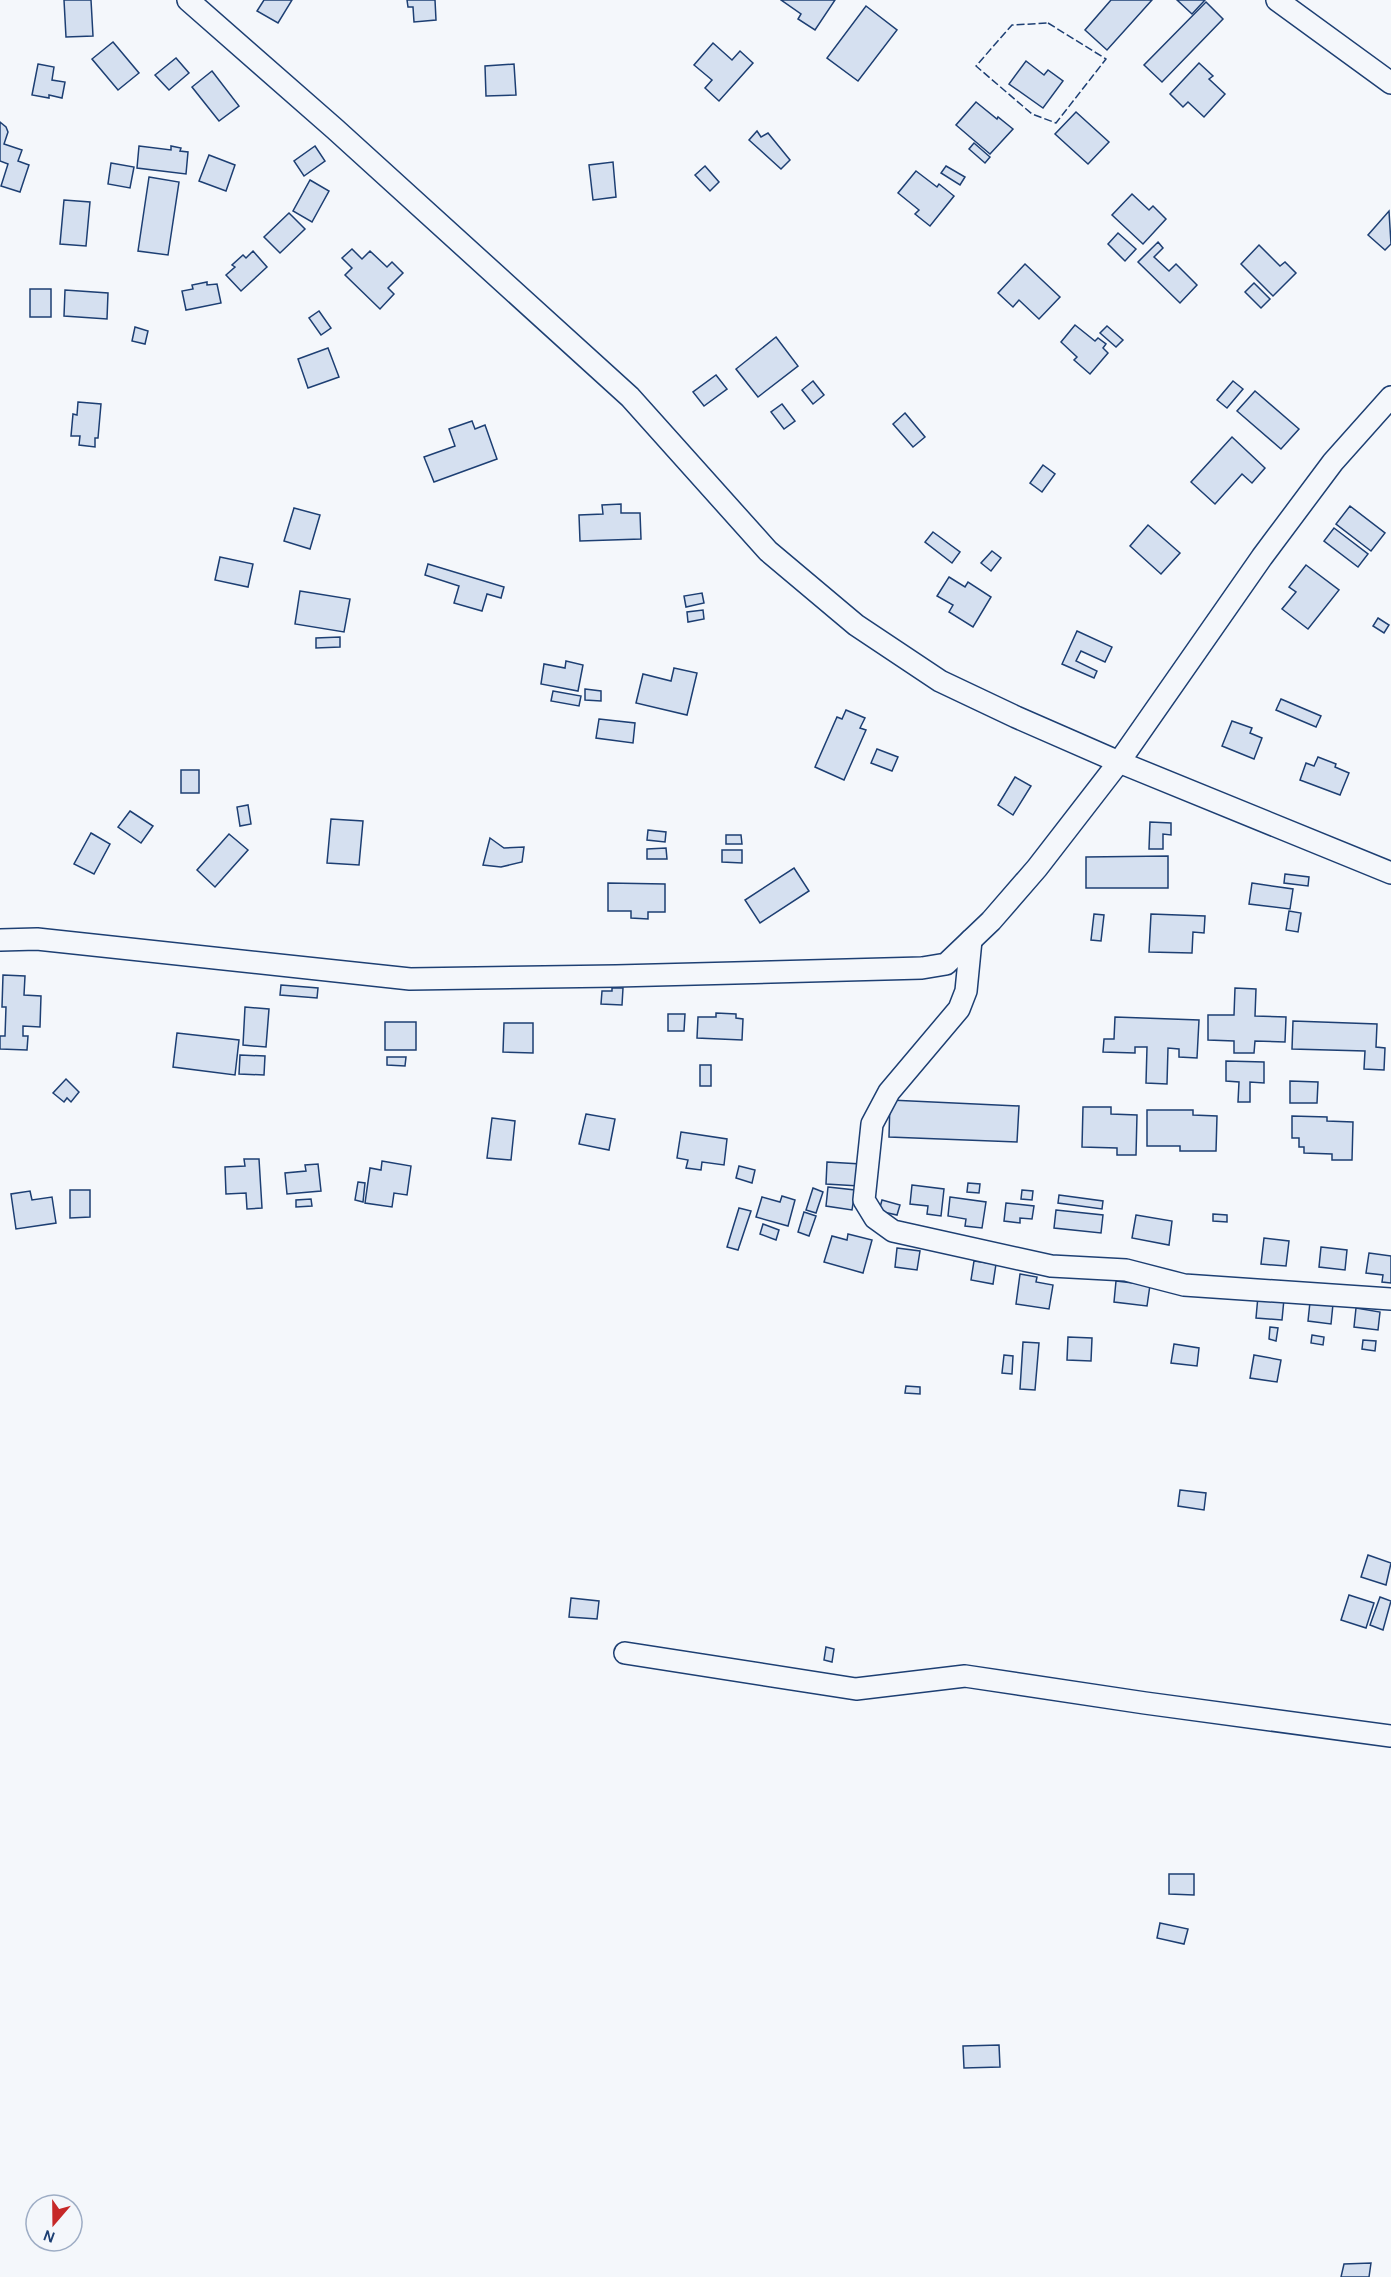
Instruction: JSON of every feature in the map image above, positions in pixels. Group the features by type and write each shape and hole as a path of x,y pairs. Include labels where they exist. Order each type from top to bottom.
{"street":[{"path":"189,0 343,136 630,398 768,551 856,625 940,681 1016,717 1119,762 1391,873"},
{"path":"1277,0 1391,82"},
{"path":"0,940 37,939 410,979 922,968 946,963 991,921 1037,868 1119,762 1262,557 1319,481 1391,396"},
{"path":"971,940 966,991 959,1009 889,1092 872,1124 864,1200 875,1218 893,1231 1051,1266 1126,1270 1184,1285 1391,1299"},
{"path":"625,1653 856,1689 965,1676 1391,1736"}],"building":[{"path":"64,0 91,0 93,36 66,37"},
{"path":"264,0 292,0 278,23 257,11"},
{"path":"407,0 435,0 436,20 414,22 413,7 408,7"},
{"path":"781,0 835,0 815,30 798,19 801,14"},
{"path":"1111,0 1152,0 1107,50 1085,30"},
{"path":"1177,0 1205,0 1192,14"},
{"path":"1206,2 1223,19 1162,82 1144,65"},
{"path":"866,6 897,30 858,81 827,58"},
{"path":"113,42 139,73 118,90 92,59"},
{"path":"713,43 732,60 740,51 753,63 719,101 705,88 712,80 694,65"},
{"path":"176,58 189,73 169,90 155,75"},
{"path":"1026,61 1044,75 1048,70 1063,81 1043,108 1009,84"},
{"path":"1199,63 1213,76 1209,79 1225,94 1204,117 1188,102 1183,107 1170,94"},
{"path":"38,64 54,67 52,80 65,82 62,98 32,95"},
{"path":"514,64 516,95 486,96 485,66"},
{"path":"212,71 239,106 219,121 192,87"},
{"path":"976,102 1013,129 990,154 956,125"},
{"path":"1076,112 1109,142 1088,164 1055,134"},
{"path":"0,122 8,132 4,144 22,150 18,161 29,165 20,192 1,186 8,164 0,161"},
{"path":"757,131 761,137 768,133 790,160 781,169 749,140"},
{"path":"974,143 990,157 985,163 969,149"},
{"path":"139,146 171,150 171,146 188,152 186,174 137,168"},
{"path":"315,146 325,161 304,176 294,161"},
{"path":"209,155 235,165 226,191 199,181"},
{"path":"613,162 616,197 593,200 589,165"},
{"path":"111,163 134,167 130,188 108,184"},
{"path":"705,166 719,182 710,191 695,175"},
{"path":"946,166 965,177 960,185 941,173"},
{"path":"916,171 937,187 939,184 954,196 930,226 915,214 919,210 898,193"},
{"path":"149,177 179,182 168,255 138,251"},
{"path":"310,180 329,191 312,222 293,211"},
{"path":"1132,194 1149,210 1153,206 1166,219 1143,244 1112,215"},
{"path":"64,200 90,202 86,246 60,244"},
{"path":"1389,211 1391,244 1385,250 1368,235"},
{"path":"289,213 305,229 280,253 264,237"},
{"path":"1118,233 1136,249 1125,261 1108,244"},
{"path":"1158,242 1163,248 1154,257 1169,271 1176,264 1197,285 1180,303 1138,262"},
{"path":"1259,245 1280,266 1285,262 1296,273 1273,296 1241,264"},
{"path":"352,249 362,259 370,251 387,267 392,262 403,273 388,288 394,294 380,309 345,275 352,268 342,258"},
{"path":"253,251 267,267 241,291 226,275 235,267 232,265 243,255 246,258"},
{"path":"1025,264 1060,297 1039,319 1019,300 1013,307 998,293"},
{"path":"207,282 207,285 217,284 221,303 186,310 182,291 193,289 192,285"},
{"path":"1254,283 1270,299 1261,308 1245,292"},
{"path":"30,289 51,289 51,317 30,317"},
{"path":"65,290 108,293 107,319 64,316"},
{"path":"319,311 331,328 321,335 309,318"},
{"path":"1075,325 1095,341 1098,338 1106,344 1103,348 1108,353 1090,374 1074,360 1077,357 1061,342"},
{"path":"1107,326 1123,340 1116,347 1100,333"},
{"path":"135,327 148,331 145,344 132,341"},
{"path":"776,337 798,366 758,397 736,369"},
{"path":"328,348 339,377 308,388 298,359"},
{"path":"716,375 727,389 704,406 693,392"},
{"path":"813,381 824,395 813,404 802,390"},
{"path":"1233,381 1243,389 1227,408 1217,400"},
{"path":"1255,391 1299,429 1281,449 1237,411"},
{"path":"78,402 101,404 95,447 79,445 80,436 71,436 73,414 77,415"},
{"path":"782,404 795,421 784,429 771,412"},
{"path":"905,413 925,437 913,447 893,424"},
{"path":"472,421 475,429 485,425 497,459 434,482 424,457 455,446 449,429"},
{"path":"1232,437 1265,468 1252,483 1242,474 1215,504 1191,482"},
{"path":"1043,465 1055,474 1042,492 1030,483"},
{"path":"621,504 621,513 640,513 641,539 580,541 579,515 603,514 602,505"},
{"path":"1350,506 1385,533 1371,551 1336,524"},
{"path":"294,508 320,515 310,549 284,541"},
{"path":"1148,525 1180,553 1161,574 1130,546"},
{"path":"1334,528 1368,554 1358,567 1324,541"},
{"path":"933,532 960,552 952,563 925,542"},
{"path":"992,551 1001,558 991,571 981,563"},
{"path":"220,557 253,564 248,587 215,580"},
{"path":"428,564 504,587 501,598 487,594 482,611 454,603 459,586 425,575"},
{"path":"1306,565 1339,590 1308,629 1282,609 1296,592 1289,587"},
{"path":"949,577 965,587 968,582 991,597 973,627 949,612 953,605 937,596"},
{"path":"300,591 350,599 344,632 295,624"},
{"path":"702,593 704,603 686,607 684,596"},
{"path":"703,610 704,619 688,622 687,612"},
{"path":"1378,618 1389,625 1384,633 1373,626"},
{"path":"1077,631 1112,647 1105,662 1081,651 1076,661 1097,671 1094,678 1062,664"},
{"path":"340,637 340,647 316,648 316,638"},
{"path":"566,661 583,665 578,691 541,684 544,664 565,668"},
{"path":"674,668 697,673 687,715 636,703 643,674 671,681"},
{"path":"585,689 601,691 601,701 585,700"},
{"path":"553,691 581,696 579,706 551,701"},
{"path":"1281,699 1321,716 1316,727 1276,710"},
{"path":"846,710 865,718 860,728 866,730 844,780 815,767 837,717 842,719"},
{"path":"599,719 635,723 633,743 596,738"},
{"path":"1232,721 1252,728 1250,733 1262,738 1254,759 1222,746"},
{"path":"877,749 898,757 892,771 871,763"},
{"path":"1318,757 1336,764 1335,767 1349,773 1340,795 1300,780 1306,763 1314,766"},
{"path":"181,770 199,770 199,793 181,793"},
{"path":"1015,777 1031,786 1013,815 998,805"},
{"path":"248,805 251,824 240,826 237,807"},
{"path":"130,811 153,826 141,843 118,827"},
{"path":"331,819 363,821 359,865 327,863"},
{"path":"1150,822 1171,823 1171,835 1163,834 1163,849 1149,849"},
{"path":"648,830 666,832 665,842 647,840"},
{"path":"91,833 110,844 94,874 74,864"},
{"path":"229,834 248,850 215,887 197,870"},
{"path":"726,835 741,835 742,844 726,844"},
{"path":"490,838 504,848 524,847 522,862 501,867 483,865"},
{"path":"666,848 667,859 647,859 647,849"},
{"path":"722,850 742,850 742,863 722,862"},
{"path":"1168,856 1168,888 1086,888 1086,857"},
{"path":"794,868 809,891 760,923 745,900"},
{"path":"1285,874 1309,877 1308,886 1284,883"},
{"path":"608,883 665,884 665,912 648,912 648,919 631,918 631,911 608,911"},
{"path":"1252,883 1293,889 1290,909 1249,904"},
{"path":"1289,911 1301,913 1298,932 1286,930"},
{"path":"1094,914 1104,915 1101,941 1091,940"},
{"path":"1151,914 1205,916 1204,933 1193,932 1192,953 1149,952"},
{"path":"3,975 25,976 24,995 41,996 40,1027 23,1026 23,1036 28,1036 27,1050 0,1049 0,1036 5,1036 6,1007 2,1007"},
{"path":"281,985 318,988 317,998 280,995"},
{"path":"612,988 623,988 622,1005 601,1004 602,991 612,991"},
{"path":"1235,988 1256,989 1255,1016 1286,1017 1285,1042 1255,1041 1254,1053 1234,1053 1234,1041 1208,1040 1208,1015 1234,1015"},
{"path":"245,1007 269,1009 266,1047 243,1045"},
{"path":"716,1013 736,1014 736,1018 743,1019 742,1040 697,1038 698,1017 716,1017"},
{"path":"668,1014 685,1014 684,1031 668,1031"},
{"path":"1115,1017 1199,1020 1197,1058 1179,1057 1179,1049 1168,1048 1167,1084 1146,1083 1147,1047 1135,1047 1135,1053 1103,1052 1104,1039 1114,1039"},
{"path":"1293,1021 1377,1024 1376,1047 1385,1048 1384,1070 1364,1069 1365,1051 1292,1049"},
{"path":"385,1022 416,1022 416,1050 385,1050"},
{"path":"504,1023 533,1023 533,1053 503,1052"},
{"path":"177,1033 239,1040 235,1075 173,1067"},
{"path":"240,1055 265,1056 264,1075 239,1074"},
{"path":"387,1057 406,1057 405,1066 387,1065"},
{"path":"1226,1061 1264,1062 1264,1083 1250,1082 1250,1102 1238,1102 1239,1082 1226,1081"},
{"path":"700,1065 711,1065 711,1086 700,1086"},
{"path":"66,1079 79,1092 71,1102 67,1098 64,1102 53,1093"},
{"path":"1290,1081 1318,1082 1317,1103 1290,1103"},
{"path":"890,1100 1019,1106 1017,1142 889,1137"},
{"path":"1083,1107 1111,1107 1111,1114 1137,1115 1136,1155 1117,1155 1117,1148 1082,1147"},
{"path":"1147,1110 1193,1110 1193,1115 1217,1116 1216,1151 1180,1151 1180,1146 1147,1146"},
{"path":"586,1114 615,1119 609,1150 579,1144"},
{"path":"1292,1116 1327,1117 1327,1121 1353,1122 1352,1160 1332,1160 1332,1154 1304,1153 1304,1147 1299,1147 1299,1138 1292,1138"},
{"path":"492,1118 515,1121 511,1160 487,1158"},
{"path":"681,1132 727,1139 724,1165 702,1162 701,1170 686,1168 688,1160 677,1158"},
{"path":"244,1159 259,1159 262,1208 247,1209 246,1193 226,1194 225,1167 245,1166"},
{"path":"382,1161 411,1166 407,1195 394,1193 392,1207 365,1203 370,1168 381,1170"},
{"path":"827,1162 861,1164 859,1186 826,1184"},
{"path":"318,1164 321,1191 287,1194 285,1173 306,1171 305,1165"},
{"path":"739,1166 755,1170 752,1183 736,1178"},
{"path":"358,1182 365,1183 363,1202 355,1200"},
{"path":"968,1183 980,1184 979,1193 967,1192"},
{"path":"912,1185 944,1189 941,1216 927,1214 928,1206 910,1204"},
{"path":"828,1187 855,1190 852,1210 826,1206"},
{"path":"813,1188 823,1192 816,1213 806,1210"},
{"path":"70,1190 90,1190 90,1217 70,1218"},
{"path":"1022,1190 1033,1191 1032,1200 1021,1199"},
{"path":"30,1191 32,1200 52,1197 56,1223 16,1229 11,1194"},
{"path":"1059,1195 1103,1201 1102,1209 1058,1203"},
{"path":"782,1196 795,1200 788,1226 756,1217 762,1197 780,1202"},
{"path":"950,1197 986,1202 982,1228 965,1226 966,1219 948,1216"},
{"path":"311,1199 312,1206 296,1207 296,1200"},
{"path":"882,1200 900,1205 897,1215 879,1211"},
{"path":"1006,1203 1034,1206 1032,1219 1020,1218 1020,1223 1004,1221"},
{"path":"739,1208 751,1211 738,1250 727,1247"},
{"path":"1056,1210 1103,1215 1101,1233 1054,1228"},
{"path":"804,1212 816,1216 809,1236 798,1232"},
{"path":"1213,1214 1227,1215 1227,1222 1213,1221"},
{"path":"1136,1215 1172,1221 1169,1245 1132,1238"},
{"path":"763,1224 779,1230 776,1240 760,1234"},
{"path":"848,1234 872,1240 863,1273 824,1262 832,1236 847,1240"},
{"path":"1264,1238 1289,1241 1286,1266 1261,1264"},
{"path":"1321,1247 1347,1250 1345,1270 1319,1267"},
{"path":"897,1248 920,1251 917,1270 895,1267"},
{"path":"1369,1253 1391,1256 1391,1283 1382,1282 1383,1275 1366,1273"},
{"path":"974,1261 996,1264 993,1284 971,1280"},
{"path":"1020,1274 1037,1277 1036,1282 1053,1285 1049,1309 1016,1304"},
{"path":"1116,1281 1150,1285 1147,1306 1114,1302"},
{"path":"1258,1296 1284,1299 1282,1320 1256,1318"},
{"path":"1310,1302 1333,1304 1331,1324 1308,1321"},
{"path":"1356,1308 1380,1312 1378,1330 1354,1327"},
{"path":"1270,1327 1278,1328 1276,1341 1269,1339"},
{"path":"1312,1335 1324,1337 1323,1345 1311,1343"},
{"path":"1068,1337 1092,1338 1091,1361 1067,1360"},
{"path":"1363,1340 1376,1341 1375,1351 1362,1349"},
{"path":"1023,1342 1039,1343 1035,1390 1020,1389"},
{"path":"1174,1344 1199,1348 1197,1366 1171,1363"},
{"path":"1004,1355 1013,1356 1012,1374 1002,1373"},
{"path":"1254,1355 1281,1360 1277,1382 1250,1378"},
{"path":"906,1386 920,1387 920,1394 905,1393"},
{"path":"1180,1490 1206,1493 1204,1510 1178,1506"},
{"path":"1368,1555 1391,1563 1386,1585 1361,1577"},
{"path":"1349,1595 1374,1603 1366,1628 1341,1620"},
{"path":"1380,1597 1391,1601 1383,1630 1370,1625"},
{"path":"571,1598 599,1601 597,1619 569,1617"},
{"path":"826,1647 834,1649 832,1662 824,1660"},
{"path":"1169,1874 1194,1874 1194,1895 1169,1894"},
{"path":"1160,1923 1188,1929 1184,1944 1157,1938"},
{"path":"999,2045 1000,2067 964,2068 963,2046"},
{"path":"1371,2263 1369,2277 1341,2277 1344,2264"}],"fence":[{"path":"1048,23 1106,59 1056,123 1032,114 976,66 1012,25 1048,23"}]}
